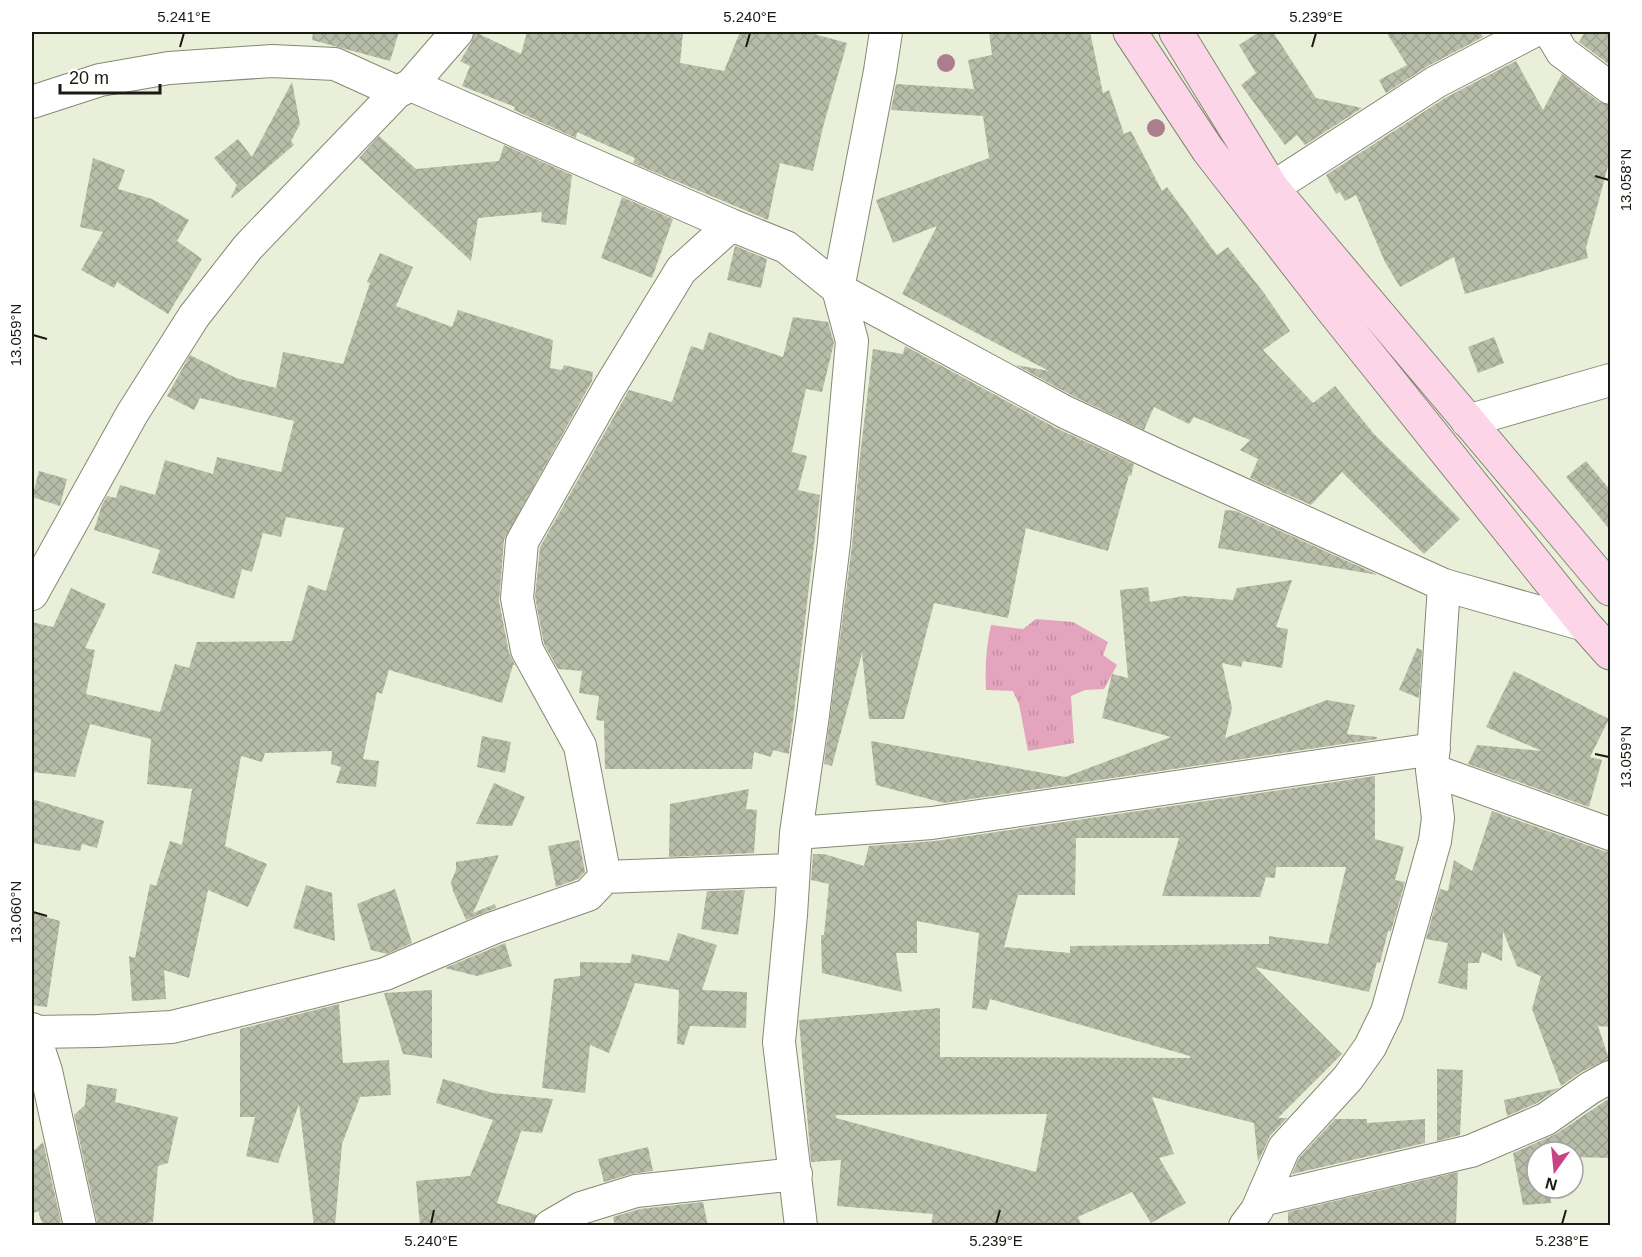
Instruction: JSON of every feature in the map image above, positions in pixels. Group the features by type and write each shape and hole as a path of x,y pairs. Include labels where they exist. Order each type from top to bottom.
{"main road":[{"path":"1130,32 1208,150 1346,327 1585,625 1611,653"},
{"path":"1176,32 1272,188 1611,589"}],"street":[{"path":"32,594 132,414 194,316 248,247 457,32"},
{"path":"801,1226 779,1042 791,915 792,870 834,543 852,341 838,289 880,71 885,32"},
{"path":"1272,188 1436,82 1532,32"},
{"path":"1550,32 1562,52 1611,88"},
{"path":"32,102 100,80 157,70 272,61 335,64 404,88 786,247 838,289 1065,412 1168,461 1444,585 1585,625"},
{"path":"605,878 580,746 527,650 517,597 522,542 609,388 681,270 730,225"},
{"path":"1467,420 1611,380"},
{"path":"1245,1226 1262,1200 1284,1148 1348,1078 1370,1047 1386,1012 1435,841 1438,818 1433,759 1444,585"},
{"path":"796,833 932,823 1433,759 1611,834"},
{"path":"80,1226 46,1071 32,1030 98,1031 172,1027 385,974 493,928 588,895 605,878 792,870"},
{"path":"1262,1200 1471,1151 1546,1119 1590,1088 1611,1077"},
{"path":"550,1226 581,1208 636,1191 796,1174"}],"green space":[{"path":"1036,619 1073,622 1108,642 1103,655 1117,665 1104,689 1085,690 1071,696 1074,743 1028,751 1019,704 1013,691 986,690 986,657 991,625 1023,629"}],"building":[{"path":"313,32 399,32 390,61 312,40"},
{"path":"475,32 521,54 527,32 683,32 680,63 724,71 740,32 807,32 847,43 813,171 780,163 768,220 633,163 635,158 577,132 576,138 514,110 515,107 462,86 470,66 460,61"},
{"path":"989,32 1090,32 1103,93 1109,90 1124,134 1131,131 1162,191 1167,187 1217,255 1228,247 1290,331 1263,350 1313,403 1335,386 1374,434 1460,519 1424,554 1342,472 1311,505 1250,478 1258,459 1240,450 1250,440 1194,417 1189,424 1154,407 1144,430 1073,396 1016,365 1049,371 902,294 937,226 893,243 876,200 989,158 983,116 891,110 896,84 974,89 968,60 992,55"},
{"path":"1259,32 1273,32 1316,98 1362,108 1305,145 1297,135 1285,145 1241,85 1256,73 1239,45"},
{"path":"1386,32 1480,32 1483,37 1428,66 1386,93 1379,80 1407,65"},
{"path":"1585,32 1611,32 1611,66 1579,42"},
{"path":"1516,61 1543,110 1562,74 1599,102 1611,106 1611,155 1586,248 1588,258 1465,294 1454,257 1400,287 1385,262 1356,195 1345,201 1340,192 1336,194 1326,175 1445,98"},
{"path":"292,82 300,124 291,141 294,145 232,198 237,185 214,158 238,139 252,157"},
{"path":"379,136 416,169 499,161 504,145 572,175 566,225 541,222 542,212 478,218 471,261 359,158"},
{"path":"93,158 125,170 118,189 152,199 189,220 177,241 202,259 168,314 117,282 114,288 81,270 103,232 80,227"},
{"path":"622,197 673,219 652,278 601,258"},
{"path":"735,246 767,259 761,288 727,280"},
{"path":"380,253 413,267 396,306 452,327 458,310 553,340 550,368 562,370 564,365 593,372 592,381 504,540 499,601 509,653 515,665 513,665 502,703 389,670 382,694 377,692 363,759 379,761 376,787 336,783 341,767 331,764 332,751 265,753 262,762 241,756 225,846 267,864 248,907 208,890 189,978 164,970 166,999 132,1001 129,956 135,958 150,884 156,886 170,841 182,845 192,789 147,784 151,739 90,724 75,777 32,772 32,622 53,627 71,588 106,604 85,648 95,650 86,694 160,712 175,664 189,668 197,642 292,641 308,585 326,591 344,528 286,517 281,537 263,533 252,572 242,569 234,599 152,573 160,550 94,530 107,496 116,498 120,485 155,495 165,460 213,474 217,457 281,472 294,421 200,398 194,410 167,396 190,355 236,378 276,388 283,352 343,364 370,283 367,282"},
{"path":"793,317 828,322 834,343 822,392 806,389 792,452 807,456 798,490 820,495 789,754 773,750 771,757 754,752 752,769 605,769 604,721 596,720 599,696 579,693 582,671 558,669 544,644 535,597 540,547 629,390 672,402 691,346 703,350 709,332 783,357"},
{"path":"1494,337 1504,363 1478,373 1468,347"},
{"path":"905,346 1056,428 1134,464 1108,551 1026,528 1008,618 934,603 904,719 869,719 862,653 832,766 824,764 852,545 873,349 903,354"},
{"path":"1586,461 1611,491 1611,531 1566,477"},
{"path":"39,471 67,479 60,506 32,497"},
{"path":"1225,510 1236,511 1378,575 1218,548"},
{"path":"1292,580 1276,627 1288,629 1282,668 1243,661 1241,667 1222,663 1232,708 1225,738 1327,700 1355,705 1347,734 1377,737 1377,739 944,803 876,785 871,741 1065,777 1171,737 1102,718 1112,674 1128,678 1120,590 1148,587 1150,602 1184,596 1233,600 1237,588"},
{"path":"1417,648 1422,650 1419,698 1399,690"},
{"path":"1514,671 1609,719 1590,757 1602,760 1589,807 1468,764 1477,745 1542,751 1486,727"},
{"path":"482,736 511,742 505,773 477,767"},
{"path":"1375,776 1375,839 1404,847 1395,880 1405,882 1391,931 1388,931 1380,963 1377,962 1369,992 1255,967 1342,1054 1278,1118 1287,1118 1270,1136 1258,1162 1254,1123 1152,1097 1174,1154 1159,1158 1186,1203 1151,1223 1132,1192 1078,1217 1082,1226 931,1226 933,1214 837,1206 841,1160 811,1162 799,1020 940,1008 940,1057 1190,1058 1190,1056 990,999 987,1010 972,1008 979,933 917,921 917,953 896,953 902,992 822,973 821,935 824,935 829,884 811,880 813,854 824,854 864,866 869,846 935,841","holes":["1076,838 1179,838 1162,896 1260,897 1266,877 1275,878 1276,867 1346,867 1328,944 1269,936 1269,944 1070,946 1070,953 1004,947 1018,895 1075,895","1047,1114 1036,1172 836,1118 836,1115"]},
{"path":"494,783 525,797 512,826 476,824"},
{"path":"749,789 746,809 757,810 754,853 669,857 670,804"},
{"path":"32,799 104,821 97,848 82,844 80,851 32,843"},
{"path":"1492,811 1611,852 1611,1027 1598,1026 1609,1059 1581,1072 1561,1086 1532,1009 1541,976 1517,966 1503,931 1502,961 1482,952 1479,963 1468,963 1467,990 1438,983 1448,943 1426,939 1440,889 1448,891 1454,860 1472,871"},
{"path":"579,840 585,872 578,879 556,887 548,846"},
{"path":"499,855 473,913 495,904 496,908 466,920 451,882 456,870 456,862"},
{"path":"306,885 332,893 335,941 293,928"},
{"path":"395,889 412,943 387,954 371,950 357,904"},
{"path":"745,890 738,935 701,929 707,891"},
{"path":"32,913 60,921 47,1007 32,1005"},
{"path":"678,933 717,945 702,990 747,992 746,1028 690,1026 684,1045 677,1044 679,990 635,983 609,1053 590,1045 585,1093 542,1088 554,979 580,976 580,962 630,963 632,954 669,961"},
{"path":"505,943 512,966 477,976 445,968"},
{"path":"432,990 432,1058 403,1054 384,993"},
{"path":"339,1004 343,1063 389,1060 391,1095 360,1097 342,1144 335,1226 314,1226 299,1104 278,1163 246,1156 255,1117 240,1117 240,1029"},
{"path":"1437,1069 1463,1070 1460,1135 1437,1141"},
{"path":"443,1079 493,1093 553,1099 542,1133 521,1131 497,1203 537,1215 532,1226 420,1226 416,1181 470,1176 493,1120 436,1103"},
{"path":"87,1084 117,1089 115,1102 178,1117 168,1163 158,1166 153,1222 131,1226 98,1226 74,1115 85,1105"},
{"path":"1559,1088 1537,1103 1507,1116 1504,1100"},
{"path":"1611,1097 1611,1158 1585,1157 1585,1140 1542,1140 1556,1134"},
{"path":"1335,1119 1367,1119 1367,1123 1425,1119 1425,1143 1292,1174 1299,1158"},
{"path":"43,1142 61,1222 51,1226 43,1226 38,1211 32,1214 32,1152"},
{"path":"648,1147 653,1171 631,1174 604,1182 598,1159"},
{"path":"1525,1148 1525,1200 1551,1200 1551,1203 1523,1205 1513,1153"},
{"path":"1458,1172 1456,1226 1288,1226 1288,1212"},
{"path":"703,1202 708,1226 615,1226 613,1217 640,1209"}]}
